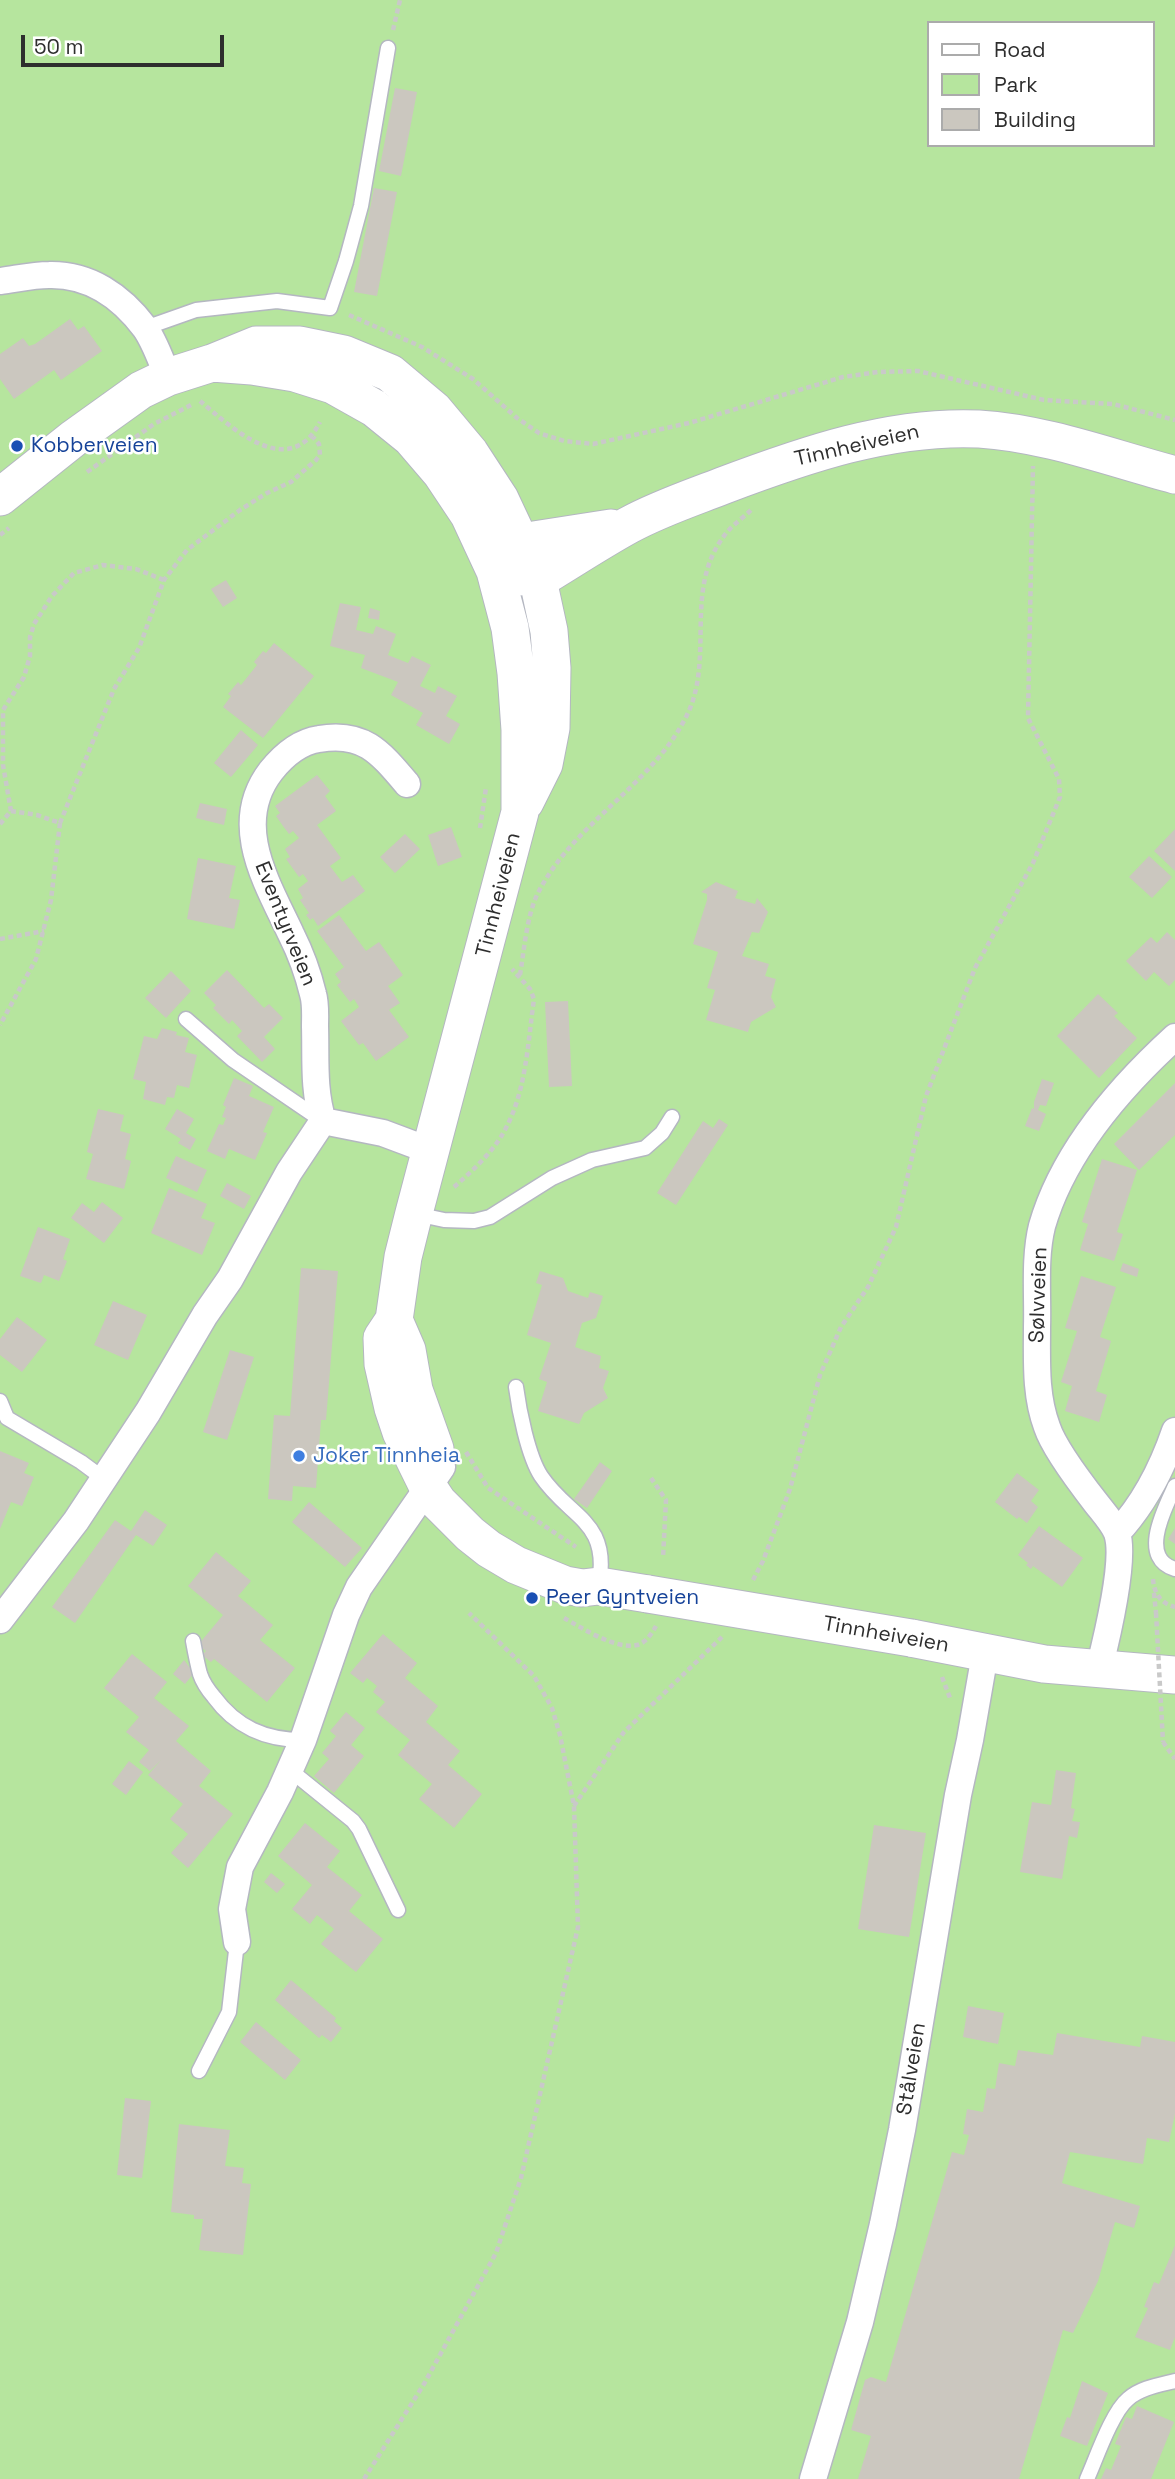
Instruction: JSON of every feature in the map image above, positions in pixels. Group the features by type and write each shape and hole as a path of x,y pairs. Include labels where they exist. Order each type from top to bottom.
{"street":[{"path":"0,281 48,274 74,276 96,284 116,296 145,328 168,377"},
{"path":"6,512 120,404 168,377 212,381 256,345 300,345 344,354 390,373 434,410 470,453 500,499 538,580 549,631 552,668 551,728 544,764 520,812"},
{"name":"Tinnheiveien","path":"212,381 252,366 295,373 333,385 374,408 411,438 441,473 469,515 495,571 510,628 520,730 520,812 431,1151 429,1217 403,1258 394,1320 382,1338 383,1364 401,1432 444,1467 438,1502 470,1534 516,1565 565,1585 582,1588 599,1569 652,1609 911,1638 1044,1664 1175,1675"},
{"name":"Tinnheiveien","path":"538,580 629,525 674,505 785,462 851,443 920,429 980,429 1038,437 1175,475"},
{"name":"Tinnheiveien","path":"521,542 629,525"},
{"path":"495,571 521,542"},
{"path":"495,571 538,580"},
{"name":"Eventyrveien","path":"323,1121 317,1104 314,1069 314,998 304,963 264,881 252,823 254,803 262,782 292,750 314,740 340,736 361,741 384,756 407,784"},
{"name":"Sølvveien","path":"1117,1533 1082,1485 1047,1429 1037,1375 1038,1260 1042,1227 1063,1175 1079,1148 1124,1088 1175,1037"},
{"path":"0,1620 76,1521 148,1412 205,1315 230,1279 289,1172 323,1121 383,1133 431,1151"},
{"path":"1099,1670 1111,1620 1119,1556 1117,1533 1142,1502 1162,1467 1174,1437"},
{"path":"237,1942 232,1909 240,1867 303,1740 331,1654 359,1587 444,1467"},
{"name":"Stålveien","path":"813,2479 860,2322 883,2224 902,2130 958,1795 985,1654"}],"lane":[{"path":"145,328 197,310 277,301 330,308 361,206 388,48"},
{"path":"186,1019 233,1060 323,1121"},
{"path":"429,1217 474,1221 490,1217 552,1178 592,1160 645,1148 662,1133 672,1117"},
{"path":"516,1387 519,1410 539,1473 557,1497 583,1517 597,1539 599,1569"},
{"path":"0,1401 7,1418 81,1462 104,1479"},
{"path":"1175,1486 1165,1508 1155,1543 1160,1559 1175,1569"},
{"path":"193,1641 204,1684 225,1713 240,1725 262,1734 303,1740"},
{"path":"290,1770 353,1821 398,1910"},
{"path":"200,2071 229,2012 237,1942"},
{"path":"1087,2479 1112,2423 1126,2400 1145,2389 1175,2381"}],"path":[{"path":"388,48 400,0"},
{"path":"353,316 433,353 473,379 517,418 539,433 564,441 593,444 689,423 843,377 878,372 918,371 1044,400 1113,404 1175,420"},
{"path":"78,478 154,424 200,401 212,381"},
{"path":"200,401 238,432 265,447 281,449 299,446 313,437 320,422"},
{"path":"0,1025 36,959 51,900 60,823 114,689 139,648 164,580 187,550 240,510 291,482 316,460 320,454 319,444 313,437"},
{"path":"1021,465 1046,470"},
{"path":"751,1584 763,1562 790,1489 820,1375 841,1327 868,1287 896,1227 926,1096 975,968 1032,863 1060,797 1059,779 1028,718 1033,466"},
{"path":"520,975 536,895 557,860 637,782 667,748 688,712 699,669 701,594 708,565 727,532 756,507"},
{"path":"0,535 6,512"},
{"path":"0,824 10,811 4,765 3,710 24,677 30,656 30,637 34,624 46,605 74,573 89,567 103,565 136,569 164,580"},
{"path":"479,838 486,779"},
{"path":"10,811 37,815 60,823"},
{"path":"0,939 44,931"},
{"path":"429,1217 450,1190 475,1168 496,1143 510,1118 522,1087 534,999 520,975 503,962 484,955"},
{"path":"444,1467 488,1488 502,1500 517,1507 580,1549 599,1569"},
{"path":"651,1478 666,1500 663,1558"},
{"path":"1154,1592 1163,1742 1175,1759"},
{"path":"556,1614 603,1639 637,1645 647,1639 652,1609"},
{"path":"364,2479 424,2384 496,2253 521,2178 578,1927 574,1806 552,1708 534,1676 468,1613"},
{"path":"574,1806 624,1732 720,1642 726,1631"}],"green space":[{"path":"0,0 1175,0 1175,2479 0,2479"}],"building":[{"path":"395,88 417,92 401,176 379,171"},
{"path":"374,188 397,192 377,296 354,292"},
{"path":"70,319 78,330 84,326 102,351 61,380 54,370 14,399 0,379 0,354 23,338 29,346 35,344"},
{"path":"226,580 237,598 223,607 211,589"},
{"path":"340,603 361,607 356,630 373,634 376,626 396,634 388,655 408,663 412,656 431,665 420,686 435,693 438,686 457,696 446,716 460,724 449,744 416,725 423,713 391,695 398,682 361,668 365,655 330,646"},
{"path":"370,608 380,611 379,620 368,618"},
{"path":"274,643 314,676 263,738 223,707 231,696 228,694 238,682 241,685 257,665 254,662"},
{"path":"241,730 258,745 231,777 214,763"},
{"path":"317,775 330,791 325,796 336,811 317,825 341,858 330,866 342,882 353,875 365,891 318,926 313,918 310,920 306,915 309,913 300,900 303,898 298,889 308,881 303,874 299,877 286,859 290,857 285,849 299,838 293,831 289,834 276,816 280,813 275,806"},
{"path":"200,803 227,809 224,825 196,818"},
{"path":"451,827 462,857 438,866 428,835"},
{"path":"1175,829 1175,871 1154,851"},
{"path":"405,834 420,849 395,873 380,857"},
{"path":"1149,856 1172,877 1152,898 1129,877"},
{"path":"198,858 236,866 229,898 240,900 234,929 187,919"},
{"path":"716,882 738,891 735,898 755,904 757,898 768,912 759,933 752,932 742,956 769,964 765,976 776,979 771,997 776,1007 751,1022 748,1032 706,1020 715,990 707,988 718,952 693,944 707,900 707,894 701,892"},
{"path":"339,915 366,951 379,942 403,975 388,986 400,1003 389,1010 409,1037 376,1061 363,1043 359,1045 341,1021 359,1007 354,999 350,1002 337,985 341,982 335,974 344,967 317,931"},
{"path":"1167,932 1175,940 1175,980 1169,986 1154,972 1146,981 1126,961 1151,937 1157,943"},
{"path":"227,970 264,1008 269,1004 283,1018 264,1037 275,1049 262,1062 237,1036 242,1031 232,1020 229,1024 213,1008 216,1005 204,993"},
{"path":"171,971 191,991 166,1018 145,998"},
{"path":"1098,994 1118,1013 1114,1016 1137,1038 1099,1078 1057,1036"},
{"path":"568,1001 572,1086 549,1087 545,1002"},
{"path":"162,1028 189,1038 185,1052 197,1055 189,1088 177,1085 174,1098 167,1097 165,1105 143,1099 146,1082 133,1079 144,1036 157,1039"},
{"path":"234,1078 253,1086 249,1096 274,1107 263,1132 267,1133 255,1160 229,1149 225,1159 207,1151 219,1124 223,1125 226,1118 222,1117 226,1107 223,1105"},
{"path":"1042,1079 1054,1083 1046,1106 1040,1105 1038,1110 1046,1114 1039,1131 1025,1126 1032,1108 1034,1109"},
{"path":"1175,1083 1175,1135 1139,1170 1114,1144"},
{"path":"98,1109 124,1115 120,1131 131,1134 125,1159 131,1161 124,1189 86,1179 93,1154 87,1152"},
{"path":"177,1109 194,1119 186,1133 196,1139 190,1150 178,1143 181,1139 165,1129"},
{"path":"719,1119 728,1125 676,1205 657,1193 703,1121 713,1128"},
{"path":"176,1156 207,1170 197,1192 166,1178"},
{"path":"1102,1159 1137,1170 1117,1232 1123,1234 1114,1261 1080,1250 1088,1224 1082,1222"},
{"path":"227,1183 251,1196 244,1209 220,1196"},
{"path":"169,1188 207,1204 201,1218 215,1223 202,1255 151,1233"},
{"path":"102,1202 123,1218 104,1243 71,1218 82,1203 94,1212"},
{"path":"38,1227 70,1239 63,1259 67,1261 59,1281 44,1275 41,1283 20,1276"},
{"path":"1123,1263 1139,1269 1137,1277 1120,1271"},
{"path":"301,1268 338,1271 326,1420 321,1420 316,1488 293,1486 292,1501 268,1499 274,1415 290,1416"},
{"path":"540,1271 563,1278 568,1291 588,1298 590,1292 603,1296 596,1318 582,1323 575,1347 601,1356 599,1368 609,1371 603,1388 608,1398 584,1413 579,1424 538,1411 547,1382 539,1379 551,1343 527,1335 542,1285 536,1283"},
{"path":"1081,1276 1116,1287 1100,1337 1111,1341 1096,1391 1107,1395 1099,1422 1065,1411 1072,1386 1061,1382 1077,1331 1065,1328"},
{"path":"113,1301 147,1315 128,1360 94,1345"},
{"path":"17,1317 47,1340 22,1372 0,1355 0,1339"},
{"path":"230,1350 254,1357 227,1440 203,1432"},
{"path":"0,1451 29,1463 24,1473 34,1477 22,1506 11,1502 0,1529"},
{"path":"600,1462 612,1471 587,1508 574,1499"},
{"path":"1017,1473 1039,1490 1031,1501 1038,1507 1027,1523 1019,1517 1017,1519 995,1502"},
{"path":"309,1502 362,1548 345,1567 292,1522"},
{"path":"145,1510 167,1525 153,1546 136,1535 75,1623 52,1607 115,1520 131,1531"},
{"path":"1039,1526 1083,1558 1062,1587 1033,1566 1031,1569 1018,1555"},
{"path":"1175,1528 1175,1544 1168,1539"},
{"path":"216,1552 251,1581 238,1596 273,1625 260,1640 295,1668 267,1702 214,1659 211,1662 202,1655 206,1651 198,1645 223,1615 188,1586"},
{"path":"383,1634 417,1663 405,1678 438,1706 426,1722 460,1751 448,1765 482,1794 454,1828 419,1799 432,1784 398,1755 410,1740 376,1712 385,1702 373,1692 377,1686 367,1678 363,1683 350,1673"},
{"path":"132,1654 167,1682 154,1698 189,1726 176,1741 211,1771 199,1786 233,1814 188,1868 171,1853 188,1834 170,1819 183,1804 148,1775 161,1760 150,1771 139,1762 149,1750 126,1732 139,1717 104,1688"},
{"path":"184,1660 194,1673 185,1684 173,1674"},
{"path":"346,1712 365,1728 351,1745 364,1756 334,1793 314,1776 329,1759 322,1753 336,1736 330,1731"},
{"path":"129,1761 143,1772 126,1795 112,1784"},
{"path":"1056,1770 1076,1773 1072,1821 1080,1822 1077,1838 1069,1836 1062,1879 1020,1872 1032,1802 1051,1805"},
{"path":"305,1823 340,1851 327,1867 362,1895 349,1911 383,1939 356,1972 321,1944 334,1929 317,1915 310,1924 292,1909 312,1885 278,1856"},
{"path":"874,1825 926,1833 909,1937 858,1929"},
{"path":"271,1873 285,1884 277,1893 264,1882"},
{"path":"291,1980 336,2018 334,2021 342,2028 331,2042 322,2035 319,2038 275,2000"},
{"path":"968,2006 1004,2013 998,2044 963,2037"},
{"path":"256,2022 301,2060 285,2080 240,2042"},
{"path":"1057,2033 1140,2047 1142,2036 1175,2042 1175,2114 1169,2142 1147,2138 1143,2164 1070,2152 1062,2183 1140,2206 1134,2228 1115,2222 1098,2281 1073,2333 1063,2330 1019,2479 858,2479 871,2436 851,2430 865,2380 871,2377 886,2382 952,2152 964,2155 969,2135 963,2134 967,2109 983,2112 987,2088 995,2089 999,2063 1015,2066 1018,2050 1053,2055"},
{"path":"125,2098 151,2101 142,2178 117,2175"},
{"path":"179,2124 230,2130 225,2166 244,2168 242,2183 251,2184 243,2255 199,2250 203,2219 171,2212"},
{"path":"1175,2245 1175,2337 1170,2350 1135,2337 1148,2308 1144,2307 1154,2282 1159,2284"},
{"path":"1082,2381 1108,2393 1087,2446 1060,2436 1067,2417 1070,2418"},
{"path":"1137,2406 1174,2422 1151,2479 1101,2479 1106,2468 1111,2470 1121,2446 1115,2444 1126,2417 1132,2419"}],"place":[{"name":"Kobberveien","path":"17,446"},
{"name":"Joker Tinnheia","path":"299,1456"},
{"name":"Peer Gyntveien","path":"532,1598"}]}
